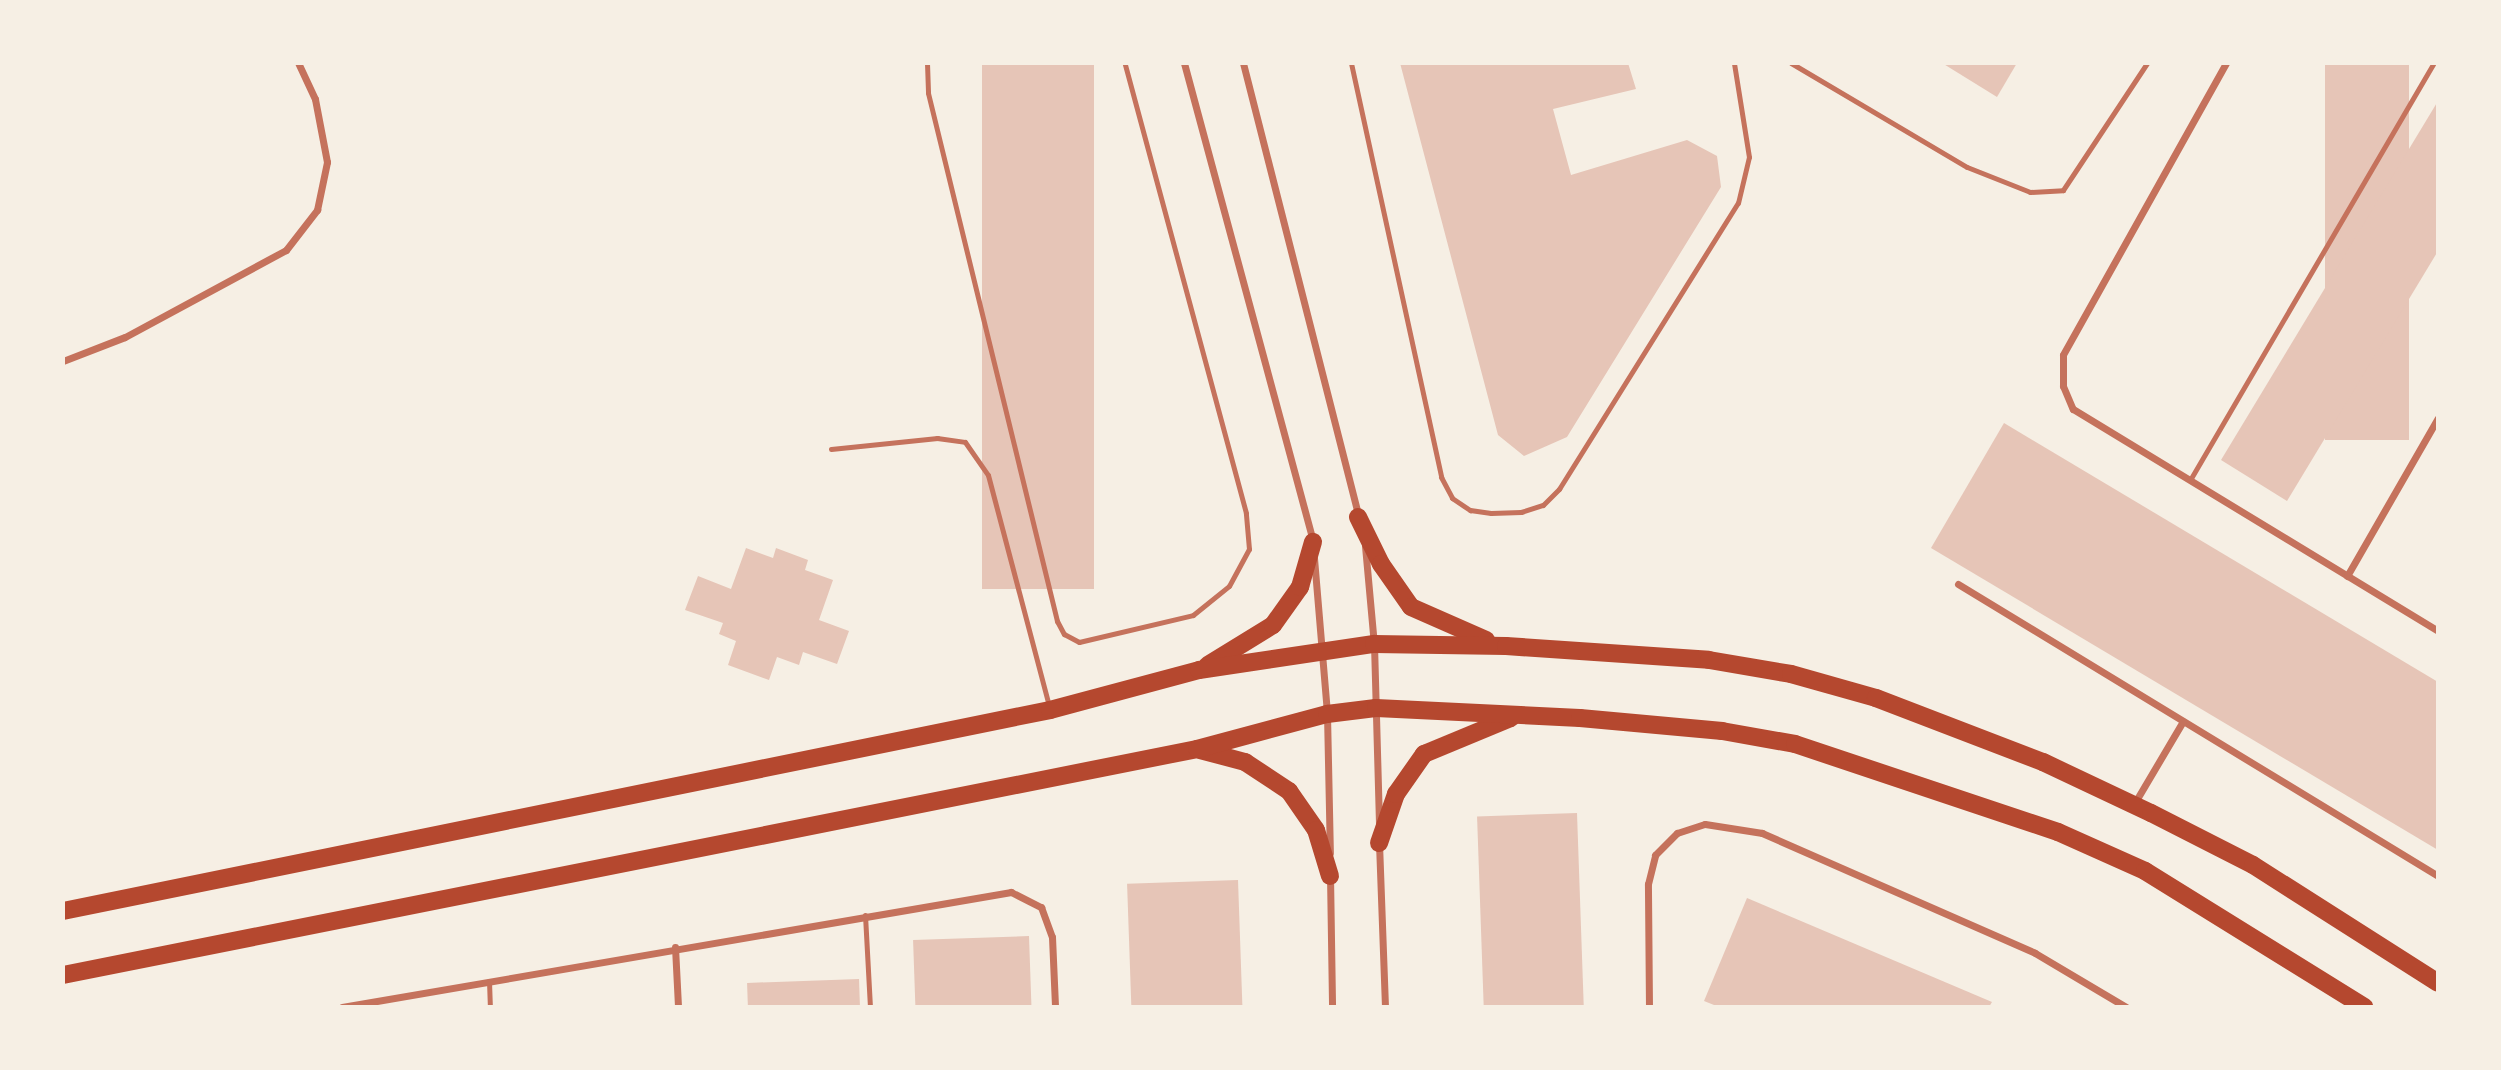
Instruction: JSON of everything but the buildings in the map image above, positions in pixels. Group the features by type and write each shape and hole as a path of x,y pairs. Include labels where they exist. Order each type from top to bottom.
{"main road":[{"path":"1359,517 1381,564 1411,607 1456,630 1506,646"},
{"path":"1199,670 1273,625 1300,587 1313,542"},
{"path":"63,911 1050,710 1199,670 1374,644 1506,646 1709,660 1791,674 1876,698 2043,762 2133,804 2253,865 2438,983"},
{"path":"63,975 1197,749 1327,713 1376,708 1521,714 1722,731 1795,744 2058,832 2145,871 2364,1007"},
{"path":"1380,843 1396,794 1424,754 1521,714"},
{"path":"1197,749 1245,762 1289,791 1316,830 1330,876"}],"street":[{"path":"63,361 125,337 286,250 317,210 327,162 315,99 298,63"},
{"path":"1184,63 1313,542 1327,713 1332,1007"},
{"path":"1243,63 1359,517 1369,568 1374,644 1385,1007"},
{"path":"2226,63 2063,355 2063,386 2073,409 2438,631"},
{"path":"2347,576 2438,418"},
{"path":"1958,584 2438,876"},
{"path":"2133,804 2183,721"},
{"path":"1649,1007 1648,884 1655,855 1676,832 1705,824 1762,833 2035,953 2126,1007"},
{"path":"342,1007 675,947 1011,892 1041,907 1052,937 1055,1007"},
{"path":"675,947 678,1007"}],"lane":[{"path":"927,63 928,93 1057,621 1065,634 1079,642 1193,614 1229,586 1249,549 1246,513 1125,63"},
{"path":"1351,63 1441,477 1452,498 1470,510 1491,513 1521,512 1543,505 1559,489 1738,203 1749,157 1734,63"},
{"path":"1791,63 1966,167 2031,192 2063,190 2147,63"},
{"path":"2190,480 2434,63"},
{"path":"831,449 937,438 965,442 988,475 1050,710"},
{"path":"865,915 870,1007"},
{"path":"489,981 490,1007"}]}
